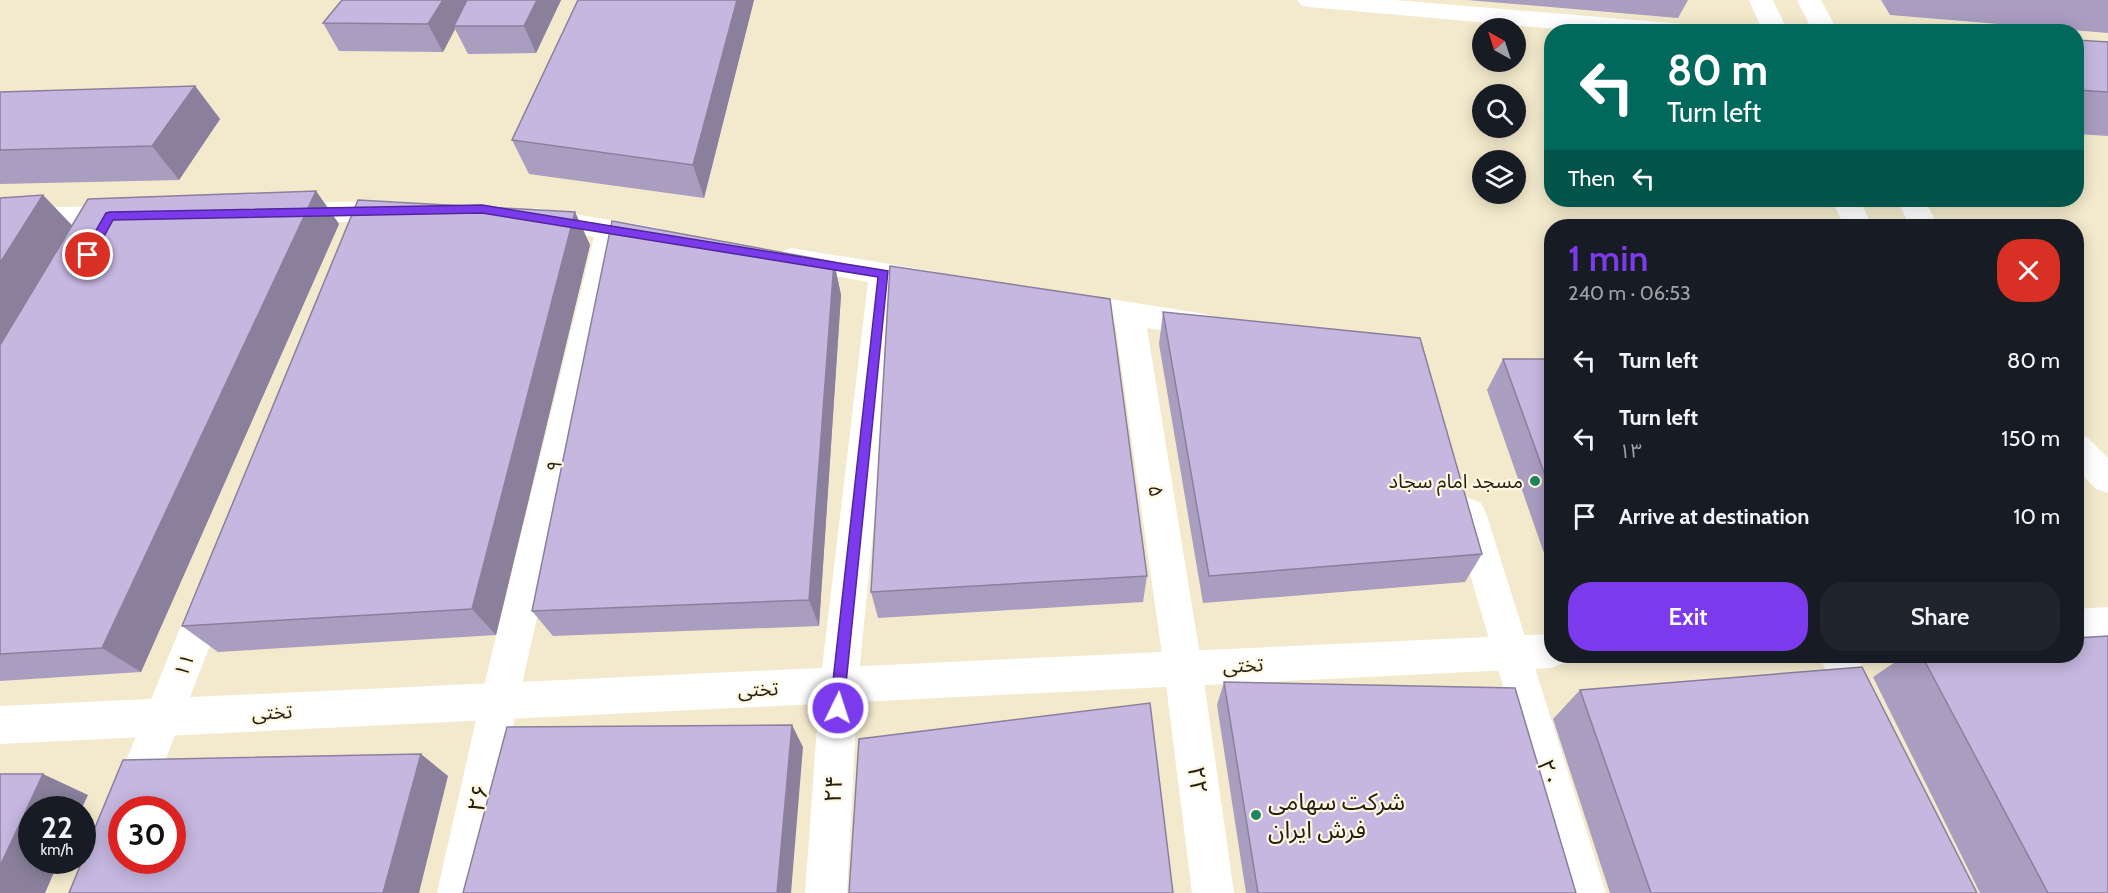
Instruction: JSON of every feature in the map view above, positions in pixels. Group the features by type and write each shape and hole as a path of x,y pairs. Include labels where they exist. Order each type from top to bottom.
{"street":[{"path":"1309,0 1590,24"},
{"path":"1761,0 1772,24"},
{"path":"1809,0 1822,24"},
{"path":"260,214 423,210"},
{"path":"351,244 364,212"},
{"path":"505,213 679,241"},
{"path":"93,247 110,216"},
{"path":"0,219 144,216"},
{"name":"۹","path":"499,702 610,230"},
{"path":"759,254 954,285"},
{"name":"۲۴","path":"826,893 839,685 884,274"},
{"path":"1035,298 1234,330"},
{"name":"۵","path":"1129,314 1183,668"},
{"path":"2084,455 2108,479"},
{"name":"۲۰","path":"1459,484 1585,893"},
{"name":"۱۱","path":"131,796 224,563"},
{"path":"2084,626 2108,624"},
{"name":"تختی","path":"0,725 1544,651"},
{"path":"1841,663 1878,738"},
{"name":"۲۲","path":"1183,668 1213,893"},
{"name":"۲۶","path":"458,893 499,702"}],"building":[{"path":"342,0 443,0 428,24 323,23"},
{"path":"467,0 537,0 524,26 454,26"},
{"path":"578,0 737,0 693,165 512,140"},
{"path":"2084,40 2108,42 2108,92 2084,90"},
{"path":"195,86 152,146 0,150 0,92"},
{"path":"316,191 102,648 0,654 0,345 88,199"},
{"path":"43,195 0,263 0,198"},
{"path":"358,200 575,212 472,609 182,626"},
{"path":"612,221 834,262 809,600 532,611"},
{"path":"890,266 1110,299 1147,576 871,592"},
{"path":"1163,312 1420,338 1482,554 1209,576"},
{"path":"1503,359 1544,359 1544,473"},
{"path":"2108,636 2108,893 2048,893 1926,663 2084,663 2084,638"},
{"path":"1862,667 1977,893 1651,893 1580,690"},
{"path":"1224,682 1515,688 1576,893 1258,893"},
{"path":"1150,703 1173,893 849,893 859,739"},
{"path":"792,725 777,893 463,893 507,727"},
{"path":"421,754 383,893 69,893 77,874 96,874 96,825 108,796 108,874 186,874 186,796 108,796 123,760"},
{"path":"0,774 43,774 33,796 18,796 18,827 0,866"}],"place":[{"name":"مسجد امام سجاد","path":"1535,481"},
{"name":"شرکت سهامی فرش ایران","path":"1256,815"}],"route":[{"path":"88,255 110,216 482,209 884,274 838,708"}]}
